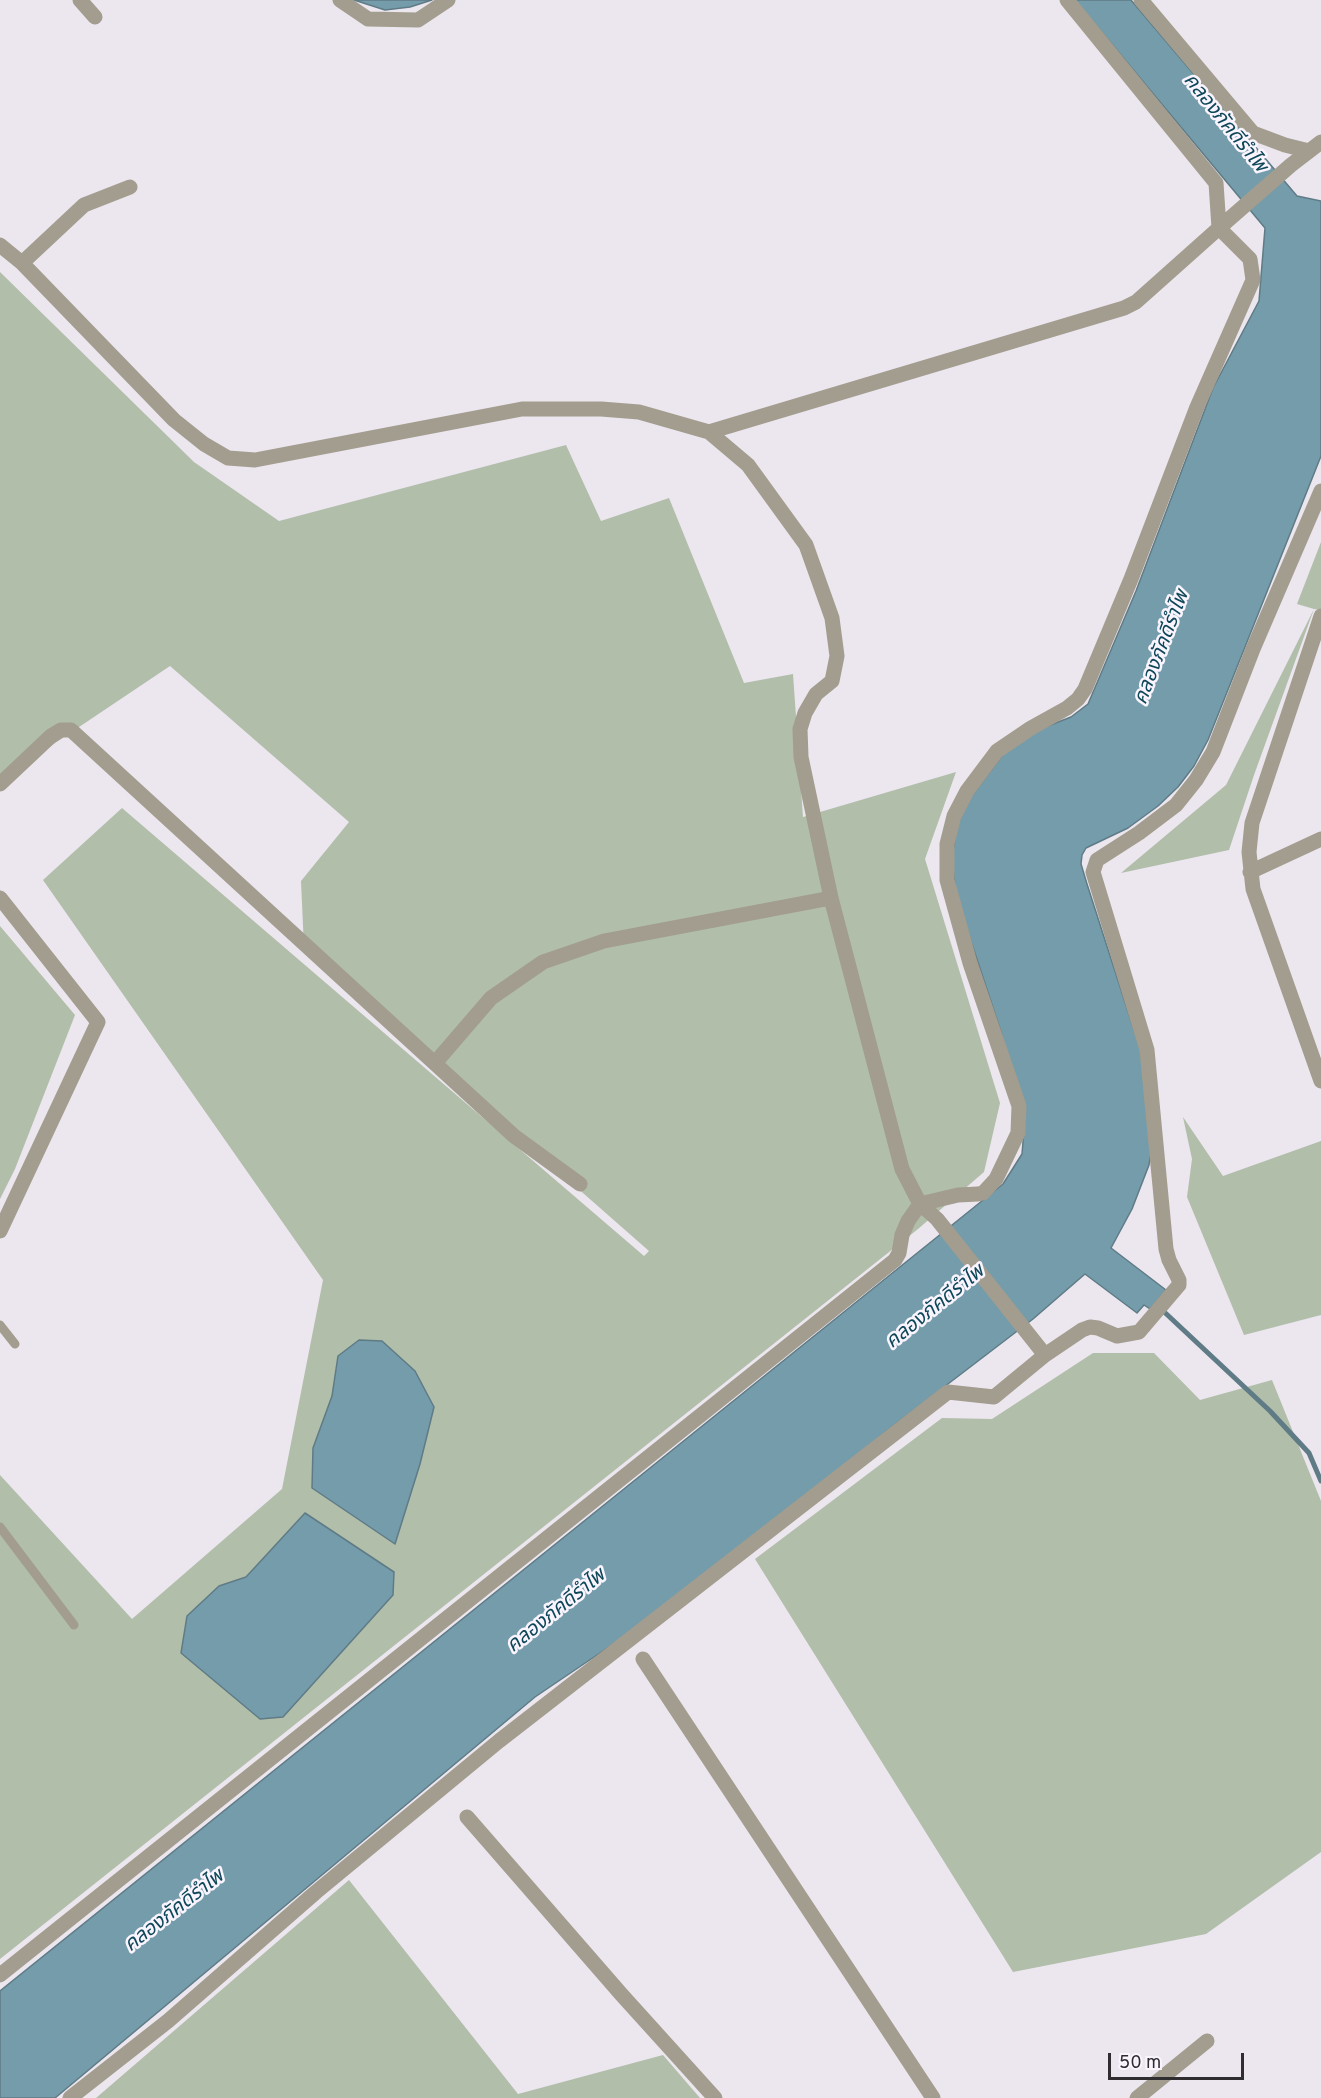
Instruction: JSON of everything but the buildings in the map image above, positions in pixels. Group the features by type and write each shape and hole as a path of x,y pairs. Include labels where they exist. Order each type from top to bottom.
{"street":[{"path":"80,0 95,17"},
{"path":"340,0 368,19 418,20 448,0"},
{"path":"0,1975 895,1260 908,1221 920,1204 958,1194 983,1193 996,1179 1018,1133 1019,1106 970,963 947,880 947,844 954,816 967,790 997,751 1031,728 1067,708 1085,689 1131,579 1197,407 1253,280 1250,259 1224,224 1216,183 1067,0"},
{"path":"1141,0 1253,133 1285,145 1315,146"},
{"path":"709,432 1124,308 1136,302 1315,146"},
{"path":"22,263 84,205 130,187"},
{"path":"0,245 22,263 174,420 204,444 228,458 255,460 522,410 639,411 709,432 748,465 806,546 832,618 837,656 831,681 816,694 805,713 800,729 801,758 831,898 902,1169 920,1204 936,1219 1045,1355"},
{"path":"70,2098 168,2021 316,1892 499,1741 948,1392 994,1397 1045,1355 1082,1329 1090,1327 1117,1336 1139,1332 1174,1291 1179,1283 1166,1249 1147,1050 1093,872 1097,860 1140,833 1176,805 1196,780 1213,752 1253,649 1321,491"},
{"path":"1321,616 1252,822 1250,872 1253,889 1321,1081"},
{"path":"1311,645 1321,662"},
{"path":"0,784 51,736 60,730 71,730 514,1136 580,1184"},
{"path":"1250,872 1321,839"},
{"path":"0,898 98,1022 0,1231"},
{"path":"435,1063 491,998 543,962 604,940 831,898"},
{"path":"643,1659 933,2098"},
{"path":"467,1817 715,2098"},
{"path":"1137,2098 1207,2041"}],"lane":[{"path":"0,1325 15,1344"},
{"path":"0,1527 74,1625"}],"green space":[{"path":"0,272 194,462 279,521 566,445 601,521 669,498 744,683 793,674 803,817 956,772 925,859 1000,1103 984,1172 918,1229 0,1959 0,1475 132,1619 282,1489 323,1280 43,880 122,808 644,1256 649,1251 304,948 301,881 349,822 170,666 0,780"},
{"path":"1321,542 1321,610 1297,604"},
{"path":"1314,609 1229,850 1121,873 1226,785"},
{"path":"0,926 75,1015 15,1169 0,1199"},
{"path":"1183,1117 1223,1176 1321,1141 1321,1315 1244,1335 1187,1197 1192,1159"},
{"path":"1093,1353 1154,1353 1200,1400 1272,1380 1321,1501 1321,1852 1206,1934 1013,1972 755,1559 942,1418 992,1419"},
{"path":"349,1880 518,2094 663,2055 700,2098 96,2098"}],"water":[{"path":"354,0 432,0 410,7 385,10"},
{"name":"คลองภัคดีรำไพ","path":"1075,0 1131,0 1297,196 1321,201 1321,456 1208,740 1194,766 1178,787 1158,806 1128,828 1086,848 1082,855 1081,864 1087,884 1142,1055 1153,1139 1149,1165 1132,1209 1111,1248 1166,1290 1150,1309 1144,1305 1137,1313 1085,1274 1033,1319 893,1426 668,1607 535,1697 55,2098 0,2098 0,1991 1003,1184 1022,1154 1025,1118 1001,1032 956,896 952,858 956,832 964,806 1007,749 1040,729 1071,717 1088,704 1136,591 1213,388 1259,301 1265,228"},
{"path":"359,1340 382,1341 415,1371 434,1407 420,1464 395,1544 312,1488 313,1448 332,1396 338,1356"},
{"path":"305,1513 394,1572 393,1595 283,1717 260,1719 181,1653 187,1616 219,1586 246,1577"}],"waterway":[{"path":"1160,1308 1270,1411 1309,1453 1321,1481"}]}
